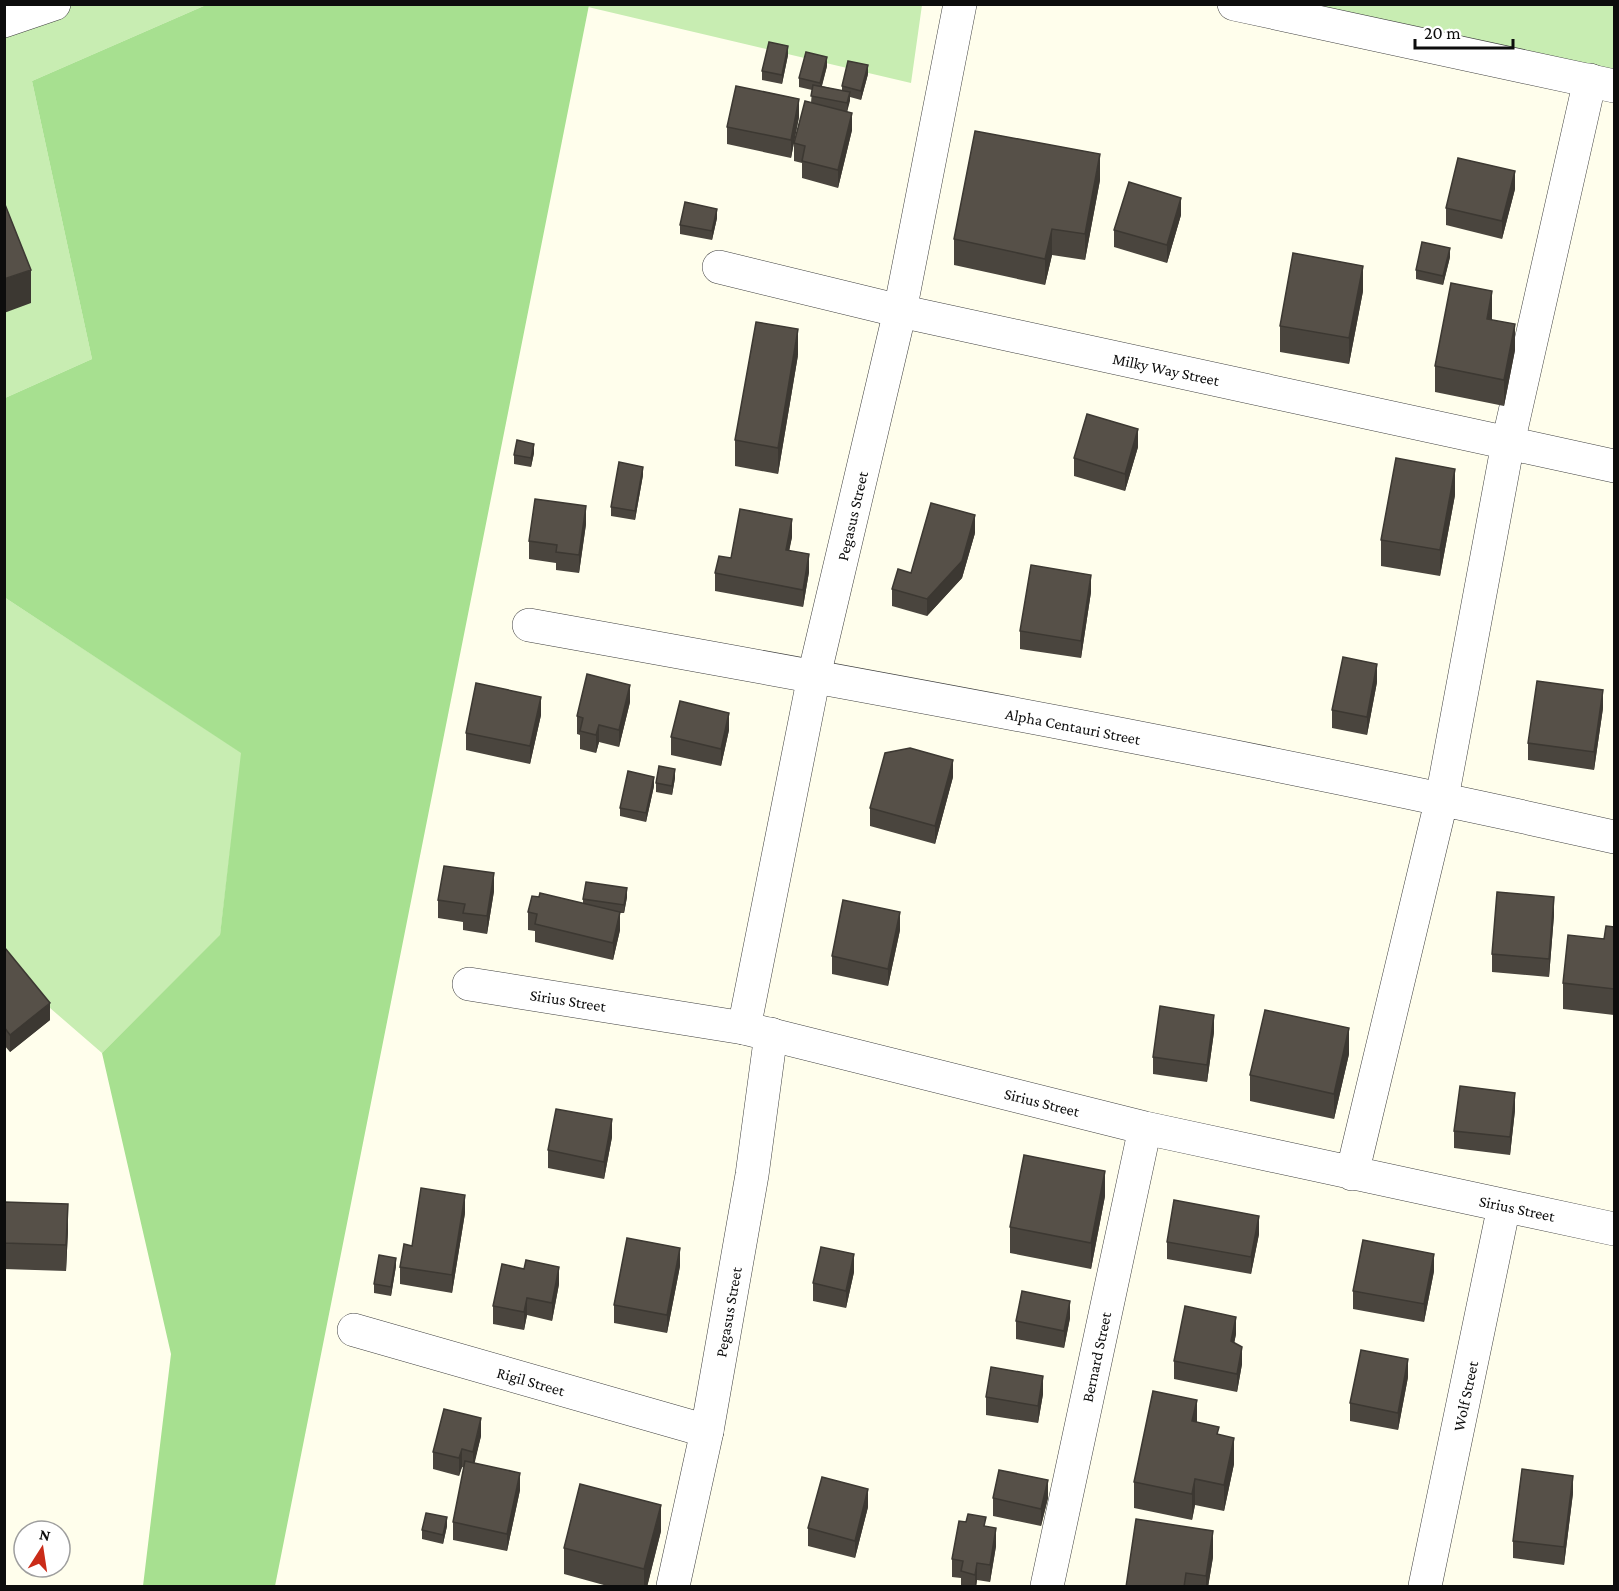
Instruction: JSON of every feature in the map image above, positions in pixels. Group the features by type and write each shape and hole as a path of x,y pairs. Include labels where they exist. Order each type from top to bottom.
{"street":[{"path":"4,21 54,4"},
{"name":"Pegasus Street","path":"673,1587 707,1431 752,1175 758,1031 814,676 900,311 960,4"},
{"path":"1234,4 1602,83 1508,443 1442,798 1352,1174"},
{"name":"Milky Way Street","path":"719,267 900,311 1614,466"},
{"name":"Alpha Centauri Street","path":"529,625 814,676 1442,798 1614,837"},
{"name":"Sirius Street","path":"469,984 758,1031 1145,1128 1614,1229"},
{"name":"Bernard Street","path":"1047,1587 1145,1128"},
{"name":"Wolf Street","path":"1425,1587 1504,1206"},
{"name":"Rigil Street","path":"354,1330 707,1431"}],"green space":[{"path":"589,4 922,5 911,83 588,7"},
{"path":"5,5 206,5 32,81 92,359 5,398"},
{"path":"206,5 589,5 275,1586 143,1586 171,1354 102,1053 220,935 241,753 4,597 5,398 92,359 32,81"},
{"path":"1271,5 1614,5 1614,75"},
{"path":"4,597 242,753 220,936 102,1053 5,969"}],"building":[{"path":"769,42 788,46 782,75 762,71"},
{"path":"806,52 827,57 820,83 799,78"},
{"path":"848,61 868,65 861,91 842,86"},
{"path":"813,85 850,92 847,103 811,96"},
{"path":"736,86 799,99 791,140 727,127"},
{"path":"805,101 852,113 838,170 802,161 805,146 794,143"},
{"path":"975,131 1100,154 1085,234 1052,229 1045,259 954,239"},
{"path":"1458,158 1515,171 1502,221 1446,208"},
{"path":"1129,182 1181,198 1167,245 1114,230"},
{"path":"4,202 31,270 4,279"},
{"path":"685,202 717,209 712,231 680,225"},
{"path":"1422,242 1450,248 1443,276 1416,270"},
{"path":"1293,253 1363,266 1349,338 1280,326"},
{"path":"1451,283 1492,291 1487,319 1515,324 1504,380 1435,366"},
{"path":"756,322 798,329 778,448 735,440"},
{"path":"1087,414 1138,429 1125,474 1074,458"},
{"path":"517,440 534,444 531,458 514,455"},
{"path":"1396,458 1455,469 1440,550 1381,540"},
{"path":"619,462 643,467 635,511 611,507"},
{"path":"535,499 586,506 579,555 556,552 557,545 529,541"},
{"path":"931,503 975,515 962,561 927,599 892,589 898,569 911,573"},
{"path":"740,509 792,519 786,550 809,554 803,590 715,573 719,556 731,558"},
{"path":"1031,565 1091,575 1081,641 1020,631"},
{"path":"1343,657 1377,664 1367,717 1332,710"},
{"path":"587,674 630,685 619,730 599,725 596,735 580,731 583,718 577,716"},
{"path":"1537,681 1603,690 1594,752 1528,743"},
{"path":"476,683 541,697 530,746 466,733"},
{"path":"680,701 729,713 721,749 671,737"},
{"path":"910,748 953,760 935,826 870,808 885,753"},
{"path":"659,766 675,769 672,786 656,783"},
{"path":"628,771 654,777 646,813 620,808"},
{"path":"444,866 494,873 487,916 463,913 465,904 438,900"},
{"path":"586,882 627,888 624,905 583,899"},
{"path":"1497,892 1554,897 1549,959 1492,954"},
{"path":"540,893 620,912 613,943 535,924 537,914 528,912 532,896 539,897"},
{"path":"843,900 900,912 888,969 832,956"},
{"path":"1606,926 1614,927 1614,989 1563,983 1568,935 1604,939"},
{"path":"5,948 50,1003 10,1035 4,1027"},
{"path":"1160,1006 1214,1015 1207,1065 1153,1057"},
{"path":"1265,1010 1349,1028 1334,1094 1250,1075"},
{"path":"1460,1086 1515,1093 1510,1137 1454,1131"},
{"path":"556,1109 612,1119 604,1162 548,1150"},
{"path":"1024,1155 1105,1171 1091,1243 1010,1227"},
{"path":"421,1188 465,1195 452,1275 400,1267 404,1244 412,1246"},
{"path":"1174,1200 1259,1216 1251,1257 1167,1242"},
{"path":"4,1202 68,1204 66,1245 4,1243"},
{"path":"627,1238 680,1248 667,1315 614,1305"},
{"path":"1363,1240 1434,1254 1424,1304 1353,1291"},
{"path":"821,1247 854,1254 846,1291 813,1283"},
{"path":"379,1255 396,1258 391,1287 374,1284"},
{"path":"526,1260 559,1267 552,1303 527,1298 524,1312 493,1306 502,1264 524,1269"},
{"path":"1022,1291 1070,1301 1064,1331 1016,1321"},
{"path":"1185,1306 1236,1317 1231,1341 1242,1347 1237,1374 1174,1361"},
{"path":"1361,1350 1408,1359 1398,1413 1350,1403"},
{"path":"991,1367 1043,1376 1038,1406 986,1397"},
{"path":"1153,1391 1197,1400 1192,1421 1219,1427 1217,1434 1234,1438 1224,1485 1195,1479 1192,1494 1134,1482"},
{"path":"444,1409 481,1418 473,1452 462,1449 459,1458 433,1452"},
{"path":"465,1461 520,1473 507,1534 453,1522"},
{"path":"1522,1469 1573,1476 1564,1547 1513,1541"},
{"path":"999,1470 1048,1480 1041,1509 993,1498"},
{"path":"822,1477 868,1489 855,1541 808,1528"},
{"path":"580,1484 661,1505 644,1569 564,1548"},
{"path":"426,1513 447,1517 443,1535 422,1530"},
{"path":"968,1514 986,1517 984,1526 996,1528 990,1565 977,1563 975,1575 961,1571 963,1561 952,1559 959,1521 966,1522"},
{"path":"1136,1519 1213,1531 1206,1576 1186,1573 1184,1587 1126,1587"}]}
